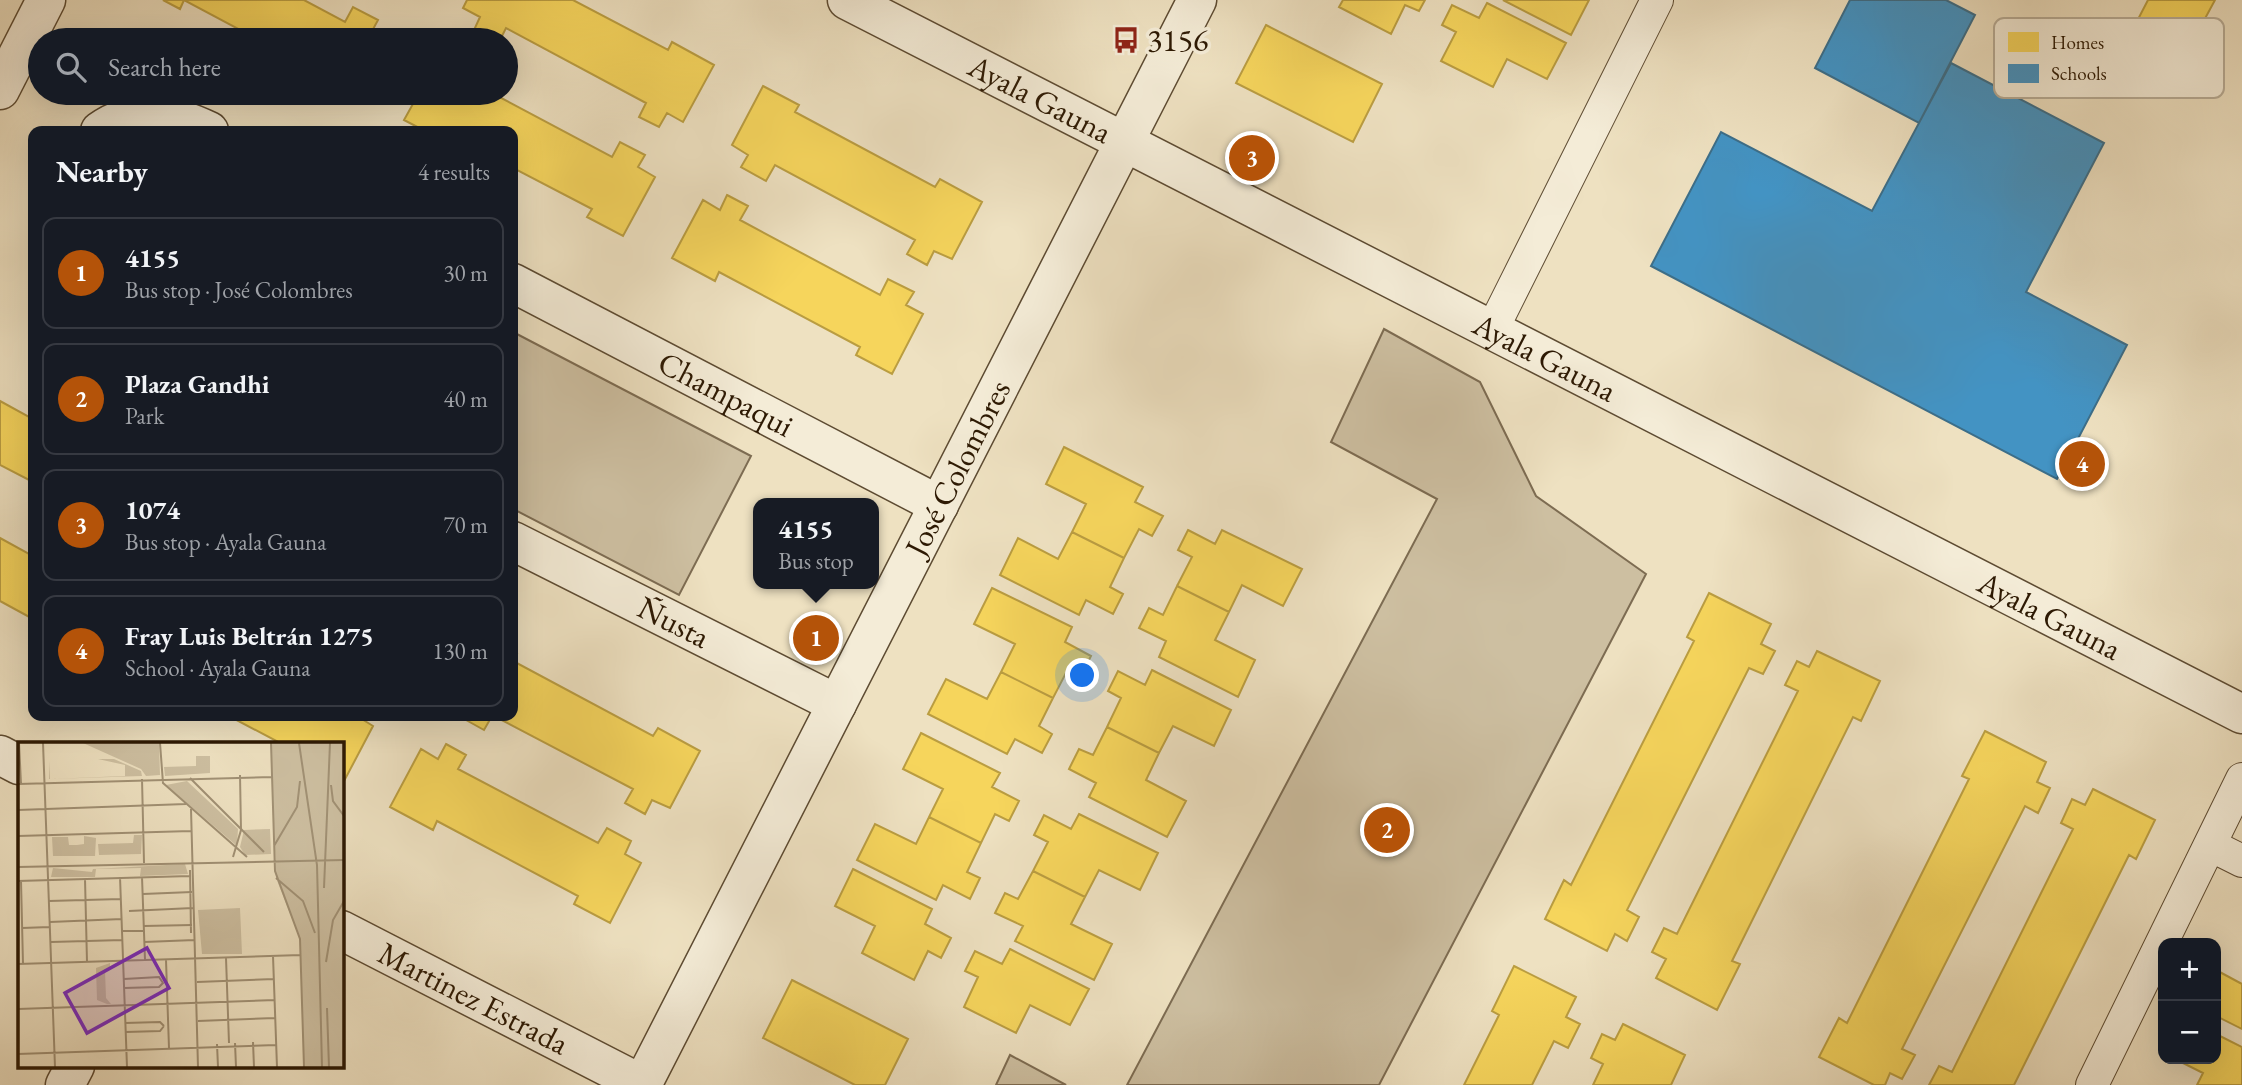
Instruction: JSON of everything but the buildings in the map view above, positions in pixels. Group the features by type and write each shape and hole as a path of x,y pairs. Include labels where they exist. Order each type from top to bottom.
{"street":[{"path":"32,28 46,0"},
{"name":"Ayala Gauna","path":"847,0 2242,714"},
{"name":"José Colombres","path":"643,1085 1197,0"},
{"path":"0,90 28,35"},
{"path":"107,126 117,119 150,113 198,126"},
{"name":"Champaqui","path":"518,286 939,505"},
{"name":"Ñusta","path":"518,544 837,704"},
{"path":"0,755 18,764"},
{"name":"Martinez Estrada","path":"343,931 643,1085"},
{"path":"65,1085 74,1068"}],"lane":[{"path":"1492,330 1657,0"},
{"path":"2092,1085 2242,779"},
{"path":"2210,845 2242,861"}],"shaded area":[{"path":"1384,329 1480,382 1536,496 1646,574 1379,1085 1127,1085 1437,499 1331,442"},
{"path":"518,335 751,456 679,595 518,512"},
{"path":"1010,1055 1066,1085 996,1085"}],"place":[{"name":"3156","path":"1126,40"},
{"name":"1074","path":"1252,158"},
{"name":"Fray Luis Beltrán 1275","path":"2082,464"},
{"name":"4155","path":"816,638"},
{"name":"Plaza Gandhi","path":"1387,830"}]}
